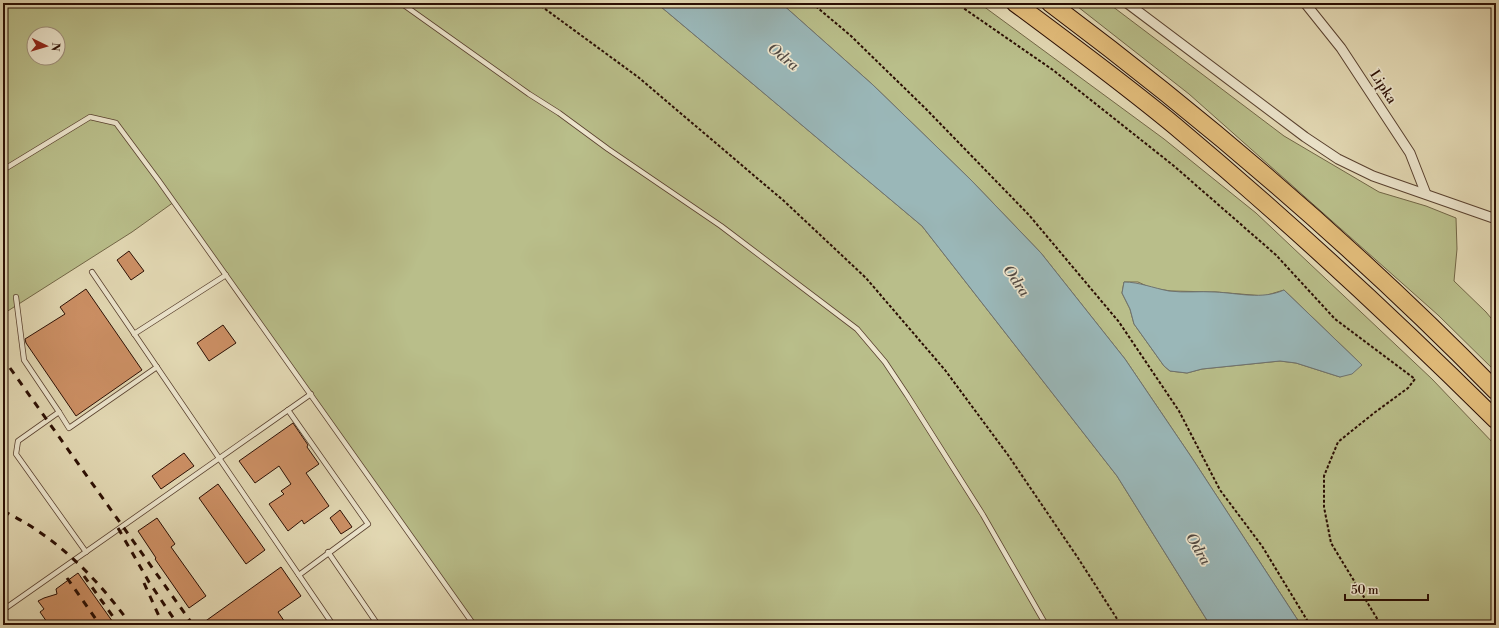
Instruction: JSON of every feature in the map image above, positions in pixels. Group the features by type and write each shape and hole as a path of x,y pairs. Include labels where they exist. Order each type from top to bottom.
{"highway":[{"path":"1015,3 1174,126 1311,244 1439,364 1496,420"},
{"path":"1050,3 1189,111 1329,232 1461,355 1496,391"}],"street":[{"path":"1127,3 1305,137 1338,159 1373,176 1496,219"},
{"name":"Lipka","path":"1305,3 1341,48 1410,153 1426,194"}],"lane":[{"path":"402,3 529,94 559,113 608,149 721,226 857,329 885,362 907,395 983,515 1046,625"},
{"path":"3,170 90,116 116,123 160,181 474,625"},
{"path":"92,272 333,625"},
{"path":"134,334 226,275"},
{"path":"16,297 24,360 69,428 156,367"},
{"path":"3,610 311,394"},
{"path":"288,410 368,524 298,575"},
{"path":"59,412 18,441 16,454 86,552"},
{"path":"328,552 378,625"}],"path":[{"path":"537,3 638,76 784,201 866,278 945,370 1008,455 1078,558 1121,625"},
{"path":"812,3 850,36 926,109 1029,215 1119,322 1179,411 1220,490 1262,546 1310,625"},
{"path":"956,3 1054,70 1174,166 1276,255 1335,319 1415,378 1408,388 1338,442 1324,476 1324,507 1331,543 1381,625"}],"green space":[{"path":"3,3 655,3 922,226 1117,476 1210,625 474,625 174,202 132,232 3,314"},
{"path":"781,3 979,3 1164,139 1256,213 1432,379 1496,446 1496,625 1301,625 1192,458 1125,359 1041,253 971,180 873,85","holes":["1124,282 1138,282 1151,288 1171,291 1216,292 1264,296 1284,290 1362,365 1340,377 1296,363 1280,361 1202,369 1187,373 1170,371 1164,366 1134,324 1130,309 1122,293"]},
{"path":"1073,3 1108,3 1284,136 1379,192 1426,206 1456,218 1457,249 1454,281 1486,312 1496,324 1496,372 1438,315 1189,94"}],"water":[{"name":"Odra","path":"655,3 781,3 873,85 971,180 1041,253 1125,359 1192,458 1301,625 1210,625 1117,476 922,226"},
{"path":"1124,282 1175,292 1215,292 1267,295 1284,290 1362,365 1352,374 1340,377 1296,363 1280,361 1202,369 1187,373 1170,371 1164,366 1134,324 1130,309 1122,293"}],"building":[{"path":"129,251 144,271 131,280 117,260"},
{"path":"86,289 142,370 76,416 26,343 25,339 65,314 60,307"},
{"path":"223,325 236,343 209,361 197,343"},
{"path":"293,423 319,464 306,473 329,506 304,524 302,520 288,531 269,504 284,494 281,491 291,484 279,466 255,483 239,461"},
{"path":"184,453 194,466 161,489 152,476"},
{"path":"218,484 265,550 246,564 199,498"},
{"path":"340,510 352,527 341,534 330,518"},
{"path":"157,518 175,544 171,547 206,596 189,608 155,559 156,558 138,531"},
{"path":"281,567 301,596 278,612 287,625 200,625"},
{"path":"78,573 115,625 49,625 40,612 44,609 38,601 57,594 56,589"}],"railway":[{"path":"10,368 193,625"},
{"path":"3,511 41,533 74,560 90,575 131,625"},
{"path":"118,528 149,582 178,625"},
{"path":"84,576 119,625"},
{"path":"67,578 100,625"},
{"path":"144,583 163,625"}]}
